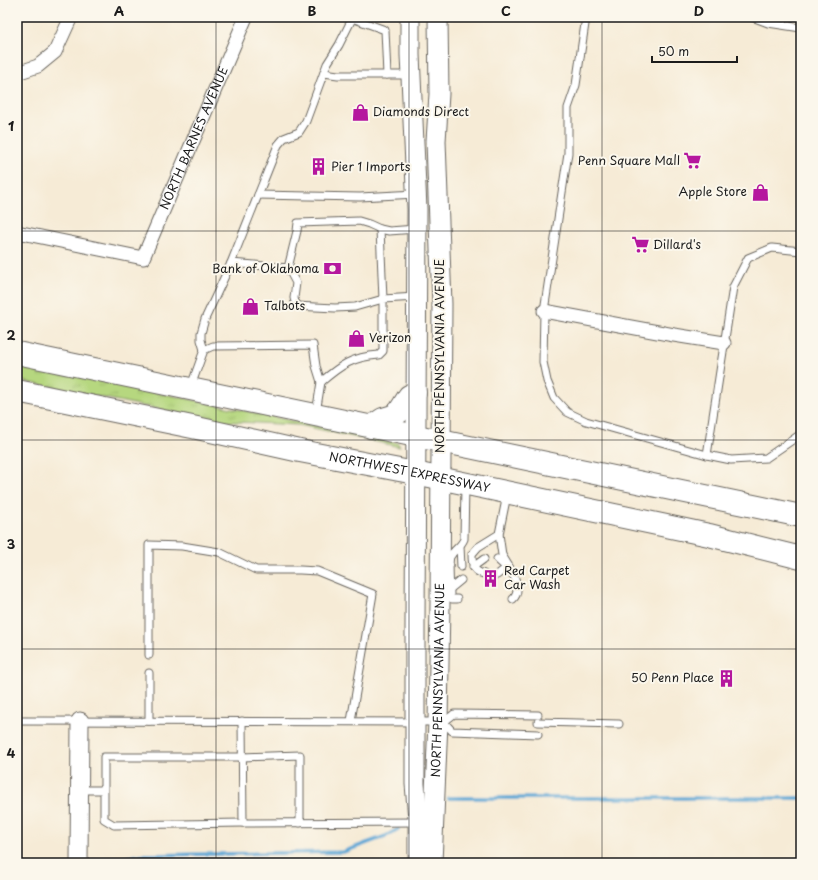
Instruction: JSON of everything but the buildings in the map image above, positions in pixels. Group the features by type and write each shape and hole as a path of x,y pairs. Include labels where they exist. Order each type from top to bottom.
{"highway":[{"path":"17,353 801,516"},
{"name":"NORTHWEST EXPRESSWAY","path":"17,391 710,535 801,558"},
{"path":"372,427 383,419 393,416 399,412 409,396 415,393"}],"main road":[{"name":"NORTH PENNSYLVANIA AVENUE","path":"410,17 416,194 415,784 418,822 418,863"},
{"name":"NORTH PENNSYLVANIA AVENUE","path":"432,863 441,722 440,441 442,304 436,141 439,94 438,17"}],"street":[{"path":"17,73 38,66 56,52 71,17"},
{"name":"NORTH BARNES AVENUE","path":"17,232 143,258 246,17"},
{"path":"544,311 724,343"},
{"path":"79,863 80,721"}],"lane":[{"path":"190,389 204,350 201,340 201,333 205,319 231,263 278,145 284,138 299,132 306,121 327,64 339,45 353,17 385,30 387,75"},
{"path":"586,17 576,85 568,108 568,153 544,311 543,355 545,373 554,398 567,412 586,421 731,460 766,458 801,434"},
{"path":"752,17 768,23 801,28"},
{"path":"324,73 338,75 411,76"},
{"path":"258,195 360,197 416,194"},
{"path":"416,229 389,231 359,221 298,223 288,268 296,283 294,298 296,306 335,308 355,307 383,299 416,297"},
{"path":"320,382 351,360 364,356 379,355 383,351 383,299 380,229"},
{"path":"708,455 724,343 734,287 748,258 772,248 801,251"},
{"path":"231,263 288,268"},
{"path":"204,350 213,346 313,345 320,382 316,415"},
{"path":"457,600 452,599 450,596 450,558 455,550 462,545 464,539 465,484"},
{"path":"508,493 499,534 502,555 516,581 518,592 513,599"},
{"path":"484,571 478,573 473,567 472,554 478,548 499,534"},
{"path":"148,655 149,545 182,546 219,552 256,570 317,571 373,594 351,721"},
{"path":"460,546 461,567"},
{"path":"473,567 484,559"},
{"path":"497,559 509,570"},
{"path":"497,571 509,570"},
{"path":"450,589 461,580"},
{"path":"148,674 149,721"},
{"path":"17,721 441,722 454,714 619,724"},
{"path":"242,721 243,823"},
{"path":"441,722 452,731 538,734"},
{"path":"300,823 300,755 243,757 104,757 104,820 114,825 418,822"},
{"path":"80,790 103,790"}],"green space":[{"path":"17,363 398,443 400,447 299,425 216,421 17,380"}],"waterway":[{"path":"448,798 801,798"},
{"path":"116,863 124,858 142,855 343,852 386,836 398,829"}],"place":[{"name":"Diamonds Direct","path":"360,112"},
{"name":"Penn Square Mall","path":"693,161"},
{"name":"Pier 1 Imports","path":"318,167"},
{"name":"Apple Store","path":"760,192"},
{"name":"Dillard's","path":"640,245"},
{"name":"Bank of Oklahoma","path":"332,269"},
{"name":"Talbots","path":"251,306"},
{"name":"Verizon","path":"356,338"},
{"name":"Red Carpet Car Wash","path":"491,578"},
{"name":"50 Penn Place","path":"727,678"}]}
